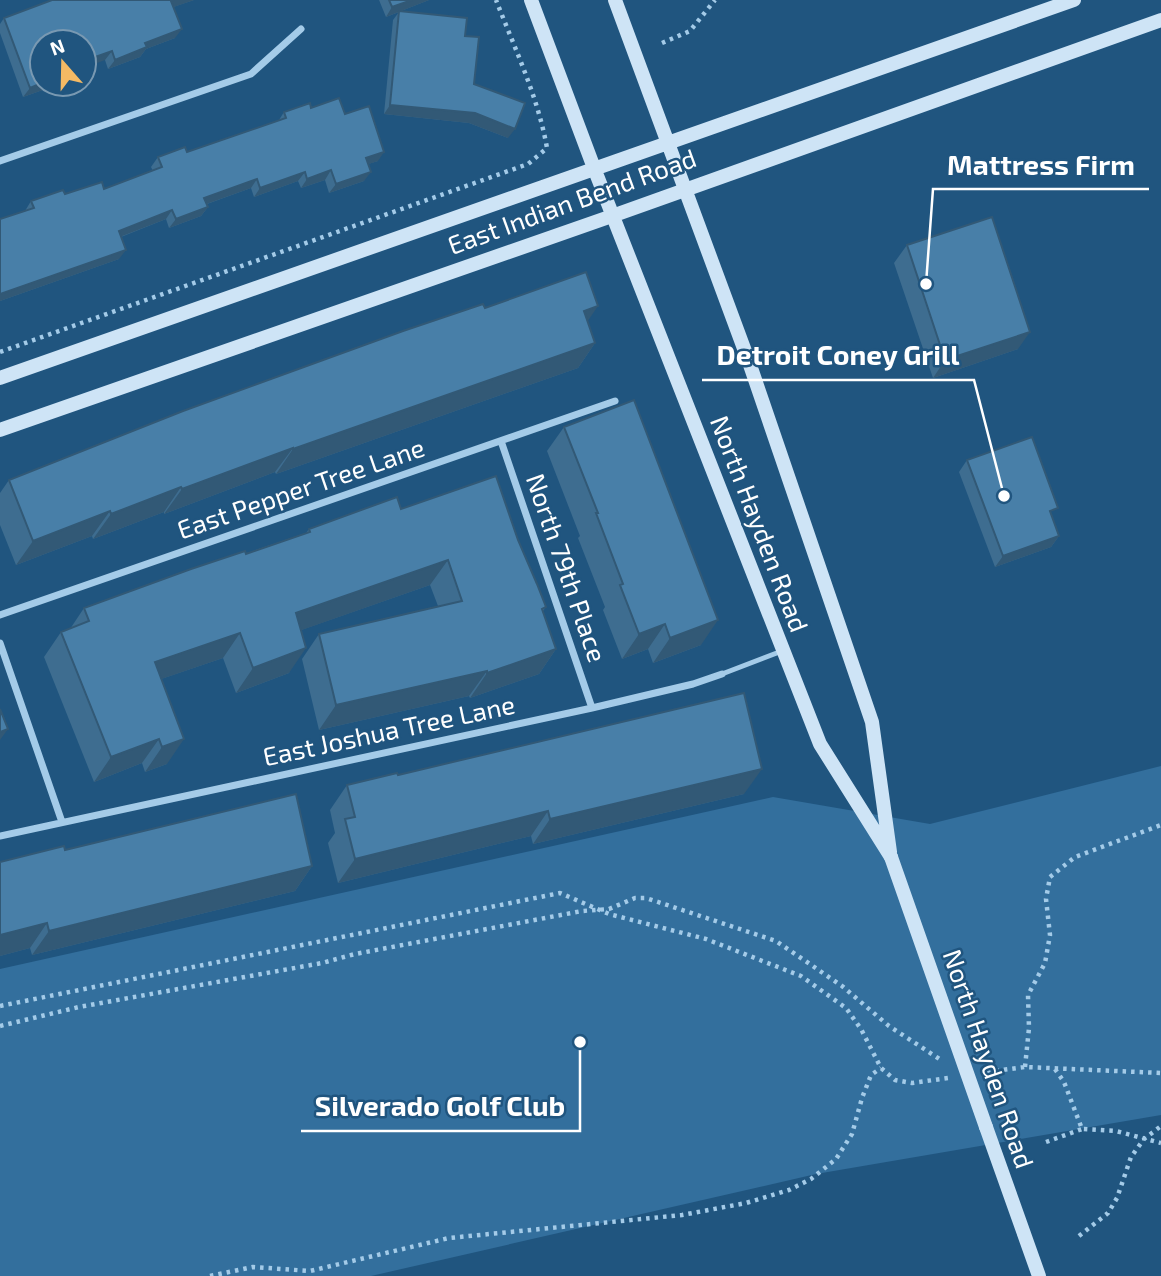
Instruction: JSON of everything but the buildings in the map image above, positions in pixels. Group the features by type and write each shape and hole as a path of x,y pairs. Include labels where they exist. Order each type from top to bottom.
{"main road":[{"name":"North Hayden Road","path":"531,0 612,216 820,744 891,857"},
{"name":"North Hayden Road","path":"615,0 686,188 792,484 872,722 891,857 1039,1276"},
{"name":"East Indian Bend Road","path":"0,378 1074,0"},
{"name":"East Indian Bend Road","path":"0,430 1161,20"}],"street":[{"path":"0,161 251,74 301,29"},
{"name":"East Pepper Tree Lane","path":"0,615 615,401"},
{"name":"North 79th Place","path":"501,441 592,708"},
{"path":"0,643 62,822"},
{"name":"East Joshua Tree Lane","path":"0,836 592,708 722,674"}],"lane":[{"name":"East Joshua Tree Lane","path":"722,674 782,650"}],"path":[{"path":"0,352 528,164 547,148 546,141 539,113 496,0"},
{"path":"662,43 690,31 715,0"},
{"path":"1025,1067 1029,1028 1028,995 1045,963 1050,935 1046,899 1049,877 1075,857 1161,825"},
{"path":"0,1006 560,893 600,910 706,939 801,976 846,1008 861,1029 881,1068 895,1080 912,1083 961,1076"},
{"path":"0,1026 79,1007 322,963 355,954 543,918 608,909 635,898 646,898 776,941 842,986 889,1026 946,1064"},
{"path":"974,1074 1025,1067 1161,1073"},
{"path":"210,1276 253,1267 310,1271 449,1238 682,1215 746,1203 789,1190 811,1179 836,1159 852,1134 872,1075 881,1068"},
{"path":"1055,1068 1064,1082 1082,1129"},
{"path":"1079,1236 1095,1226 1108,1213 1117,1198 1131,1157 1144,1139 1161,1126"},
{"path":"1046,1142 1082,1129 1116,1131 1161,1143"}],"shaded area":[{"path":"1161,766 1161,1115 816,1174 371,1276 0,1276 0,969 773,797 930,824"}],"place":[{"name":"Mattress Firm","path":"926,284"},
{"name":"Detroit Coney Grill","path":"1004,496"},
{"name":"Silverado Golf Club","path":"580,1042"}]}
